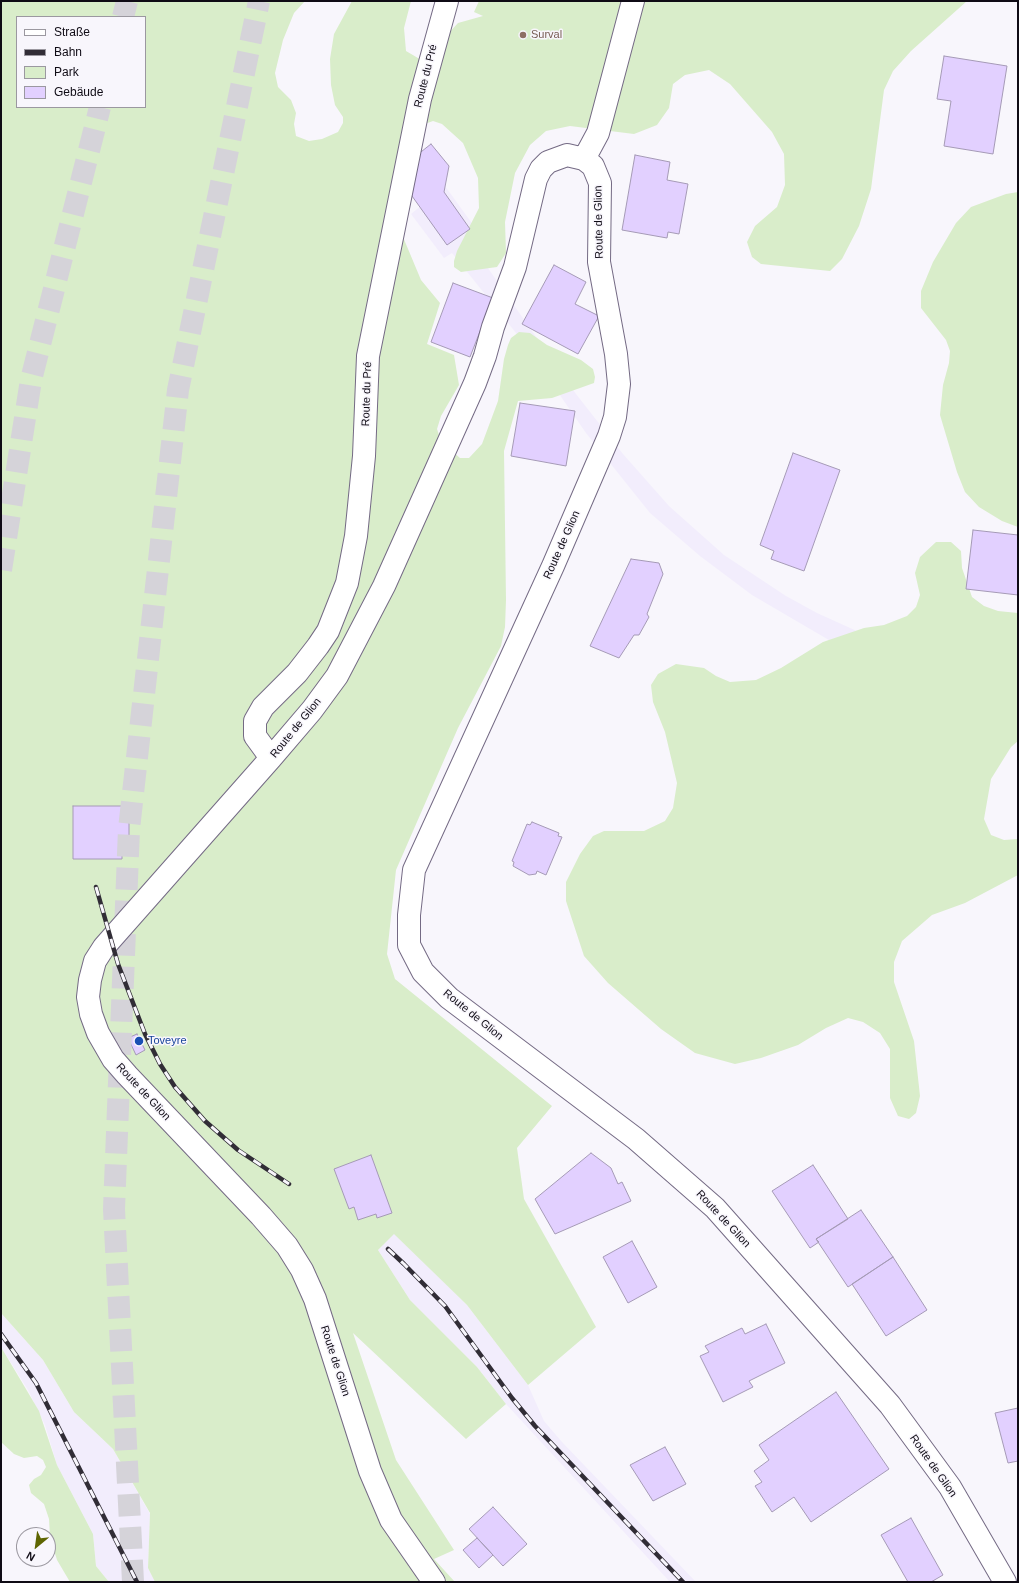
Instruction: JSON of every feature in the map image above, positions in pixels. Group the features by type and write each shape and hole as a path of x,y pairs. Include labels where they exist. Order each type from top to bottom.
{"street":[{"name":"Route du Pré","path":"271,758 255,736 255,721 263,707 297,673 318,646 330,625 347,583 356,536 364,464 368,356 418,106 447,1"},
{"path":"584,159 598,133 633,1"},
{"name":"Route de Glion","path":"434,1582 391,1520 370,1471 315,1299 302,1270 288,1246 126,1075 113,1059 98,1034 91,1014 88,997 90,980 95,961 104,947 271,758 312,710 337,676 384,586 475,383 485,356 492,327 515,267 536,179 541,169 558,157 567,155 584,159 593,166 600,184 599,262 618,369 618,398 615,417 609,436 553,566 414,870 409,915 410,944 423,972 449,998 636,1139 715,1208 890,1405 950,1487 1005,1582"}],"shaded area":[{"path":"445,186 479,233 469,241 576,394 623,454 669,506 724,555 786,596 817,613 870,637 834,643 752,595 700,556 650,513 586,433 524,343 452,253 444,258 411,214"},
{"path":"394,1233 467,1305 528,1385 544,1421 562,1442 696,1582 670,1582 506,1404 477,1367 410,1300 378,1250"},
{"path":"1,1313 43,1360 74,1412 113,1449 150,1514 148,1568 155,1582 109,1582 96,1566 93,1534 57,1465 45,1425 28,1390 1,1347"}],"green space":[{"path":"1,1 305,1 294,13 283,40 275,73 278,87 291,100 296,113 294,124 296,136 309,141 322,139 338,132 343,123 343,117 335,105 331,85 330,59 334,34 352,1 411,1 404,28 406,51 423,61 458,23 483,16 474,12 479,1 967,1 911,51 893,71 884,90 871,189 859,226 842,259 830,271 761,264 752,257 747,242 755,226 777,207 785,185 784,154 772,132 730,84 709,70 685,75 673,84 669,108 657,125 634,134 570,126 546,131 530,145 515,173 505,222 506,253 497,267 461,272 454,267 457,251 479,208 478,178 463,143 442,124 433,121 422,125 403,237 421,280 440,303 427,344 454,355 459,385 441,416 437,429 441,441 460,458 469,458 482,444 498,401 504,359 508,345 511,338 519,332 530,333 547,345 581,360 593,369 595,377 594,383 552,398 518,401 504,451 506,600 505,627 501,646 458,728 396,870 387,954 395,979 552,1106 517,1148 524,1199 596,1327 528,1385 467,1305 394,1234 378,1250 410,1300 477,1367 506,1404 466,1439 353,1333 396,1460 454,1550 434,1559 455,1582 155,1582 148,1568 150,1513 113,1449 74,1412 43,1360 1,1313"},
{"path":"1018,192 1018,527 1002,521 979,507 965,492 957,472 940,415 943,385 949,363 950,351 946,340 921,308 921,291 933,262 956,223 971,207 1006,194"},
{"path":"936,542 951,542 961,551 962,568 972,597 984,606 998,611 1018,613 1018,741 1011,747 991,779 984,819 991,835 1004,840 1018,839 1018,875 965,903 932,915 902,941 894,962 894,982 914,1041 920,1096 916,1113 909,1119 898,1116 890,1098 890,1049 880,1033 863,1022 848,1018 826,1028 798,1045 761,1058 735,1064 695,1053 661,1029 608,983 584,956 566,901 566,882 580,854 593,836 604,831 644,831 665,821 673,808 677,783 665,732 653,702 651,685 658,674 676,664 704,668 716,676 730,682 756,680 781,668 823,642 864,628 884,625 907,616 916,607 920,595 915,573 920,557"},
{"path":"1,1347 39,1411 57,1465 93,1534 96,1566 109,1582 70,1582 56,1557 56,1527 49,1527 49,1519 44,1504 31,1493 29,1485 34,1479 41,1475 46,1467 43,1460 37,1456 24,1458 14,1454 1,1442"}],"building":[{"path":"944,56 1007,66 993,154 944,146 951,101 937,99"},
{"path":"431,144 449,166 444,192 470,229 447,245 407,189 412,159"},
{"path":"635,155 670,162 667,180 688,184 679,234 668,232 667,238 622,230"},
{"path":"554,265 586,282 575,304 599,316 578,354 522,324"},
{"path":"453,283 493,298 470,357 431,342"},
{"path":"520,403 575,411 566,466 511,456"},
{"path":"793,453 840,470 804,571 771,559 774,551 760,545"},
{"path":"973,530 1018,535 1018,595 966,589"},
{"path":"631,559 659,563 663,574 647,614 649,617 639,635 634,635 619,658 590,646"},
{"path":"73,806 122,806 122,813 129,813 129,852 122,852 122,859 73,859"},
{"path":"532,822 559,833 558,836 562,837 546,875 537,871 536,874 529,875 513,866 514,862 512,861 527,824 530,825"},
{"path":"137,1034 145,1050 136,1055 128,1038"},
{"path":"591,1153 611,1168 618,1184 622,1182 631,1201 555,1234 535,1199"},
{"path":"371,1155 392,1213 377,1218 376,1214 358,1220 354,1207 349,1209 334,1169"},
{"path":"813,1165 848,1219 816,1239 819,1242 810,1248 772,1191"},
{"path":"861,1210 893,1257 848,1287 816,1239"},
{"path":"632,1241 657,1287 628,1303 603,1257"},
{"path":"893,1257 927,1310 886,1336 852,1284"},
{"path":"766,1324 785,1363 749,1381 753,1387 723,1402 700,1356 709,1352 705,1346 742,1328 745,1334"},
{"path":"836,1392 889,1469 811,1522 794,1497 772,1512 755,1486 762,1482 754,1471 769,1460 759,1445"},
{"path":"1018,1408 1018,1461 1008,1463 995,1413"},
{"path":"665,1447 686,1484 653,1501 630,1465"},
{"path":"493,1507 527,1544 503,1566 469,1529"},
{"path":"911,1518 943,1575 931,1582 908,1582 881,1535"},
{"path":"477,1538 493,1555 479,1568 463,1550"}],"tunnel":[{"path":"123,16 127,1"},
{"path":"133,1582 114,1209 129,829 178,390 259,1"},
{"path":"1,570 31,380 100,108"}],"railway":[{"path":"96,887 118,964 145,1034 160,1064 175,1087 205,1121 238,1150 289,1184"},
{"path":"388,1249 445,1306 512,1398 535,1426 683,1582"},
{"path":"1,1334 36,1383 137,1582"}],"place":[{"name":"Surval","path":"523,35"},
{"name":"Toveyre","path":"139,1041"}]}
